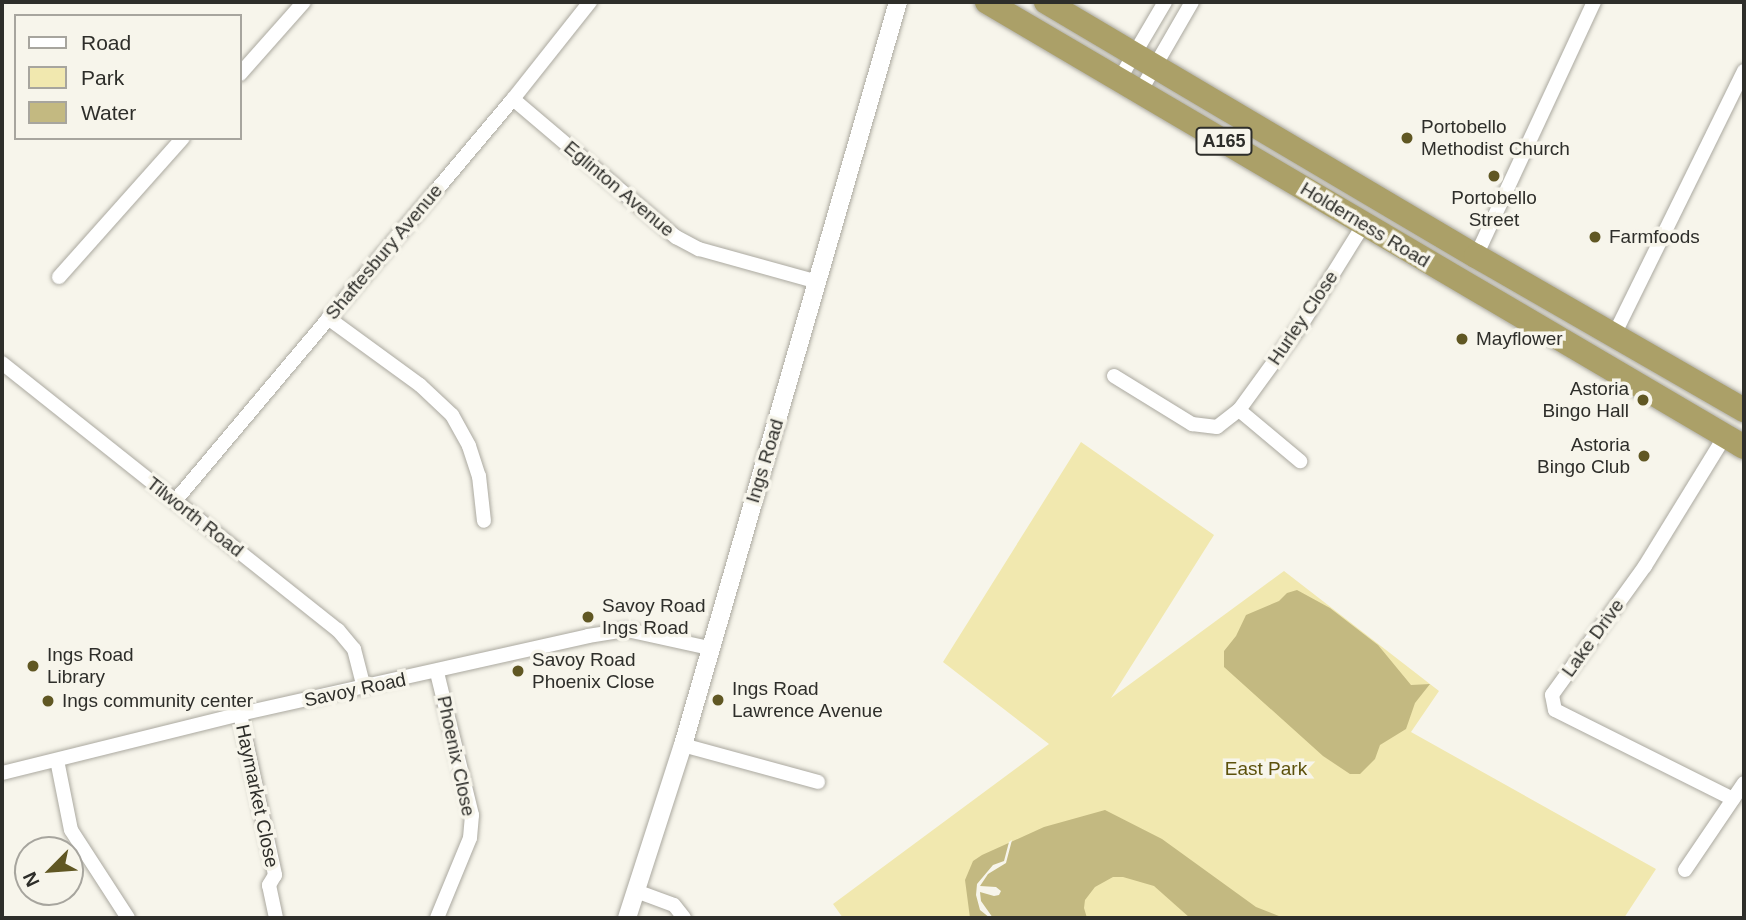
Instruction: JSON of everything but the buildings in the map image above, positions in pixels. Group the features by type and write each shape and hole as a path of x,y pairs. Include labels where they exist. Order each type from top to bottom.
{"highway":[{"name":"Holderness Road","path":"987,2 1734,441"},
{"name":"Holderness Road","path":"1046,2 1476,256 1744,410"}],"street":[{"path":"242,72 304,2"},
{"name":"Shaftesbury Avenue","path":"175,501 513,99 590,2"},
{"name":"Ings Road","path":"627,918 683,745 898,2"},
{"path":"1129,86 1145,61 1165,2"},
{"path":"1129,86 1145,61 1192,2"},
{"path":"1476,256 1594,2"},
{"path":"1615,334 1744,71"},
{"name":"Eglinton Avenue","path":"513,99 656,222 699,249 818,282"},
{"path":"59,277 181,140"},
{"name":"Hurley Close","path":"1114,376 1192,424 1217,427 1239,410 1303,322 1364,224"},
{"path":"328,318 420,385 452,415 479,476 484,521"},
{"name":"Tilworth Road","path":"2,363 338,630 354,649 364,688"},
{"path":"1239,410 1300,461"},
{"name":"Lake Drive","path":"1733,799 1555,710 1552,695 1734,441"},
{"name":"Savoy Road","path":"8,771 240,714 437,672 588,636 627,630 709,648"},
{"name":"Phoenix Close","path":"437,672 472,815 470,838 437,918"},
{"name":"Haymarket Close","path":"240,714 275,875 269,885 276,918"},
{"path":"683,745 818,782"},
{"path":"57,760 71,830 128,918"},
{"path":"1685,870 1744,783"},
{"path":"636,891 674,905 684,918"}],"green space":[{"name":"East Park","path":"1081,442 1214,535 1111,698 1284,571 1439,691 1411,732 1656,869 1624,918 843,918 833,904 1049,744 943,662"}],"water":[{"path":"1297,590 1330,608 1378,645 1411,685 1430,684 1415,703 1406,729 1380,745 1375,759 1360,774 1350,774 1323,756 1224,667 1224,651 1236,636 1246,615"},
{"path":"1105,810 1162,839 1256,907 1284,918 1190,918 1154,886 1123,877 1113,877 1095,887 1085,900 1087,918 970,918 965,880 973,861 1044,827"}],"pier":[{"path":"1012,840 1006,863 988,874 980,886 996,887 1001,891 994,896 980,892 981,901 993,918 990,918 980,910 976,895 977,884 993,865 1004,861"}],"place":[{"name":"Portobello Methodist Church","path":"1407,138"},
{"name":"Portobello Street","path":"1494,176"},
{"name":"Farmfoods","path":"1595,237"},
{"name":"Mayflower","path":"1462,339"},
{"name":"Astoria Bingo Hall","path":"1643,400"},
{"name":"Astoria Bingo Club","path":"1644,456"},
{"name":"Savoy Road Ings Road","path":"588,617"},
{"name":"Ings Road Library","path":"33,666"},
{"name":"Savoy Road Phoenix Close","path":"518,671"},
{"name":"Ings Road Lawrence Avenue","path":"718,700"},
{"name":"Ings community center","path":"48,701"}]}
